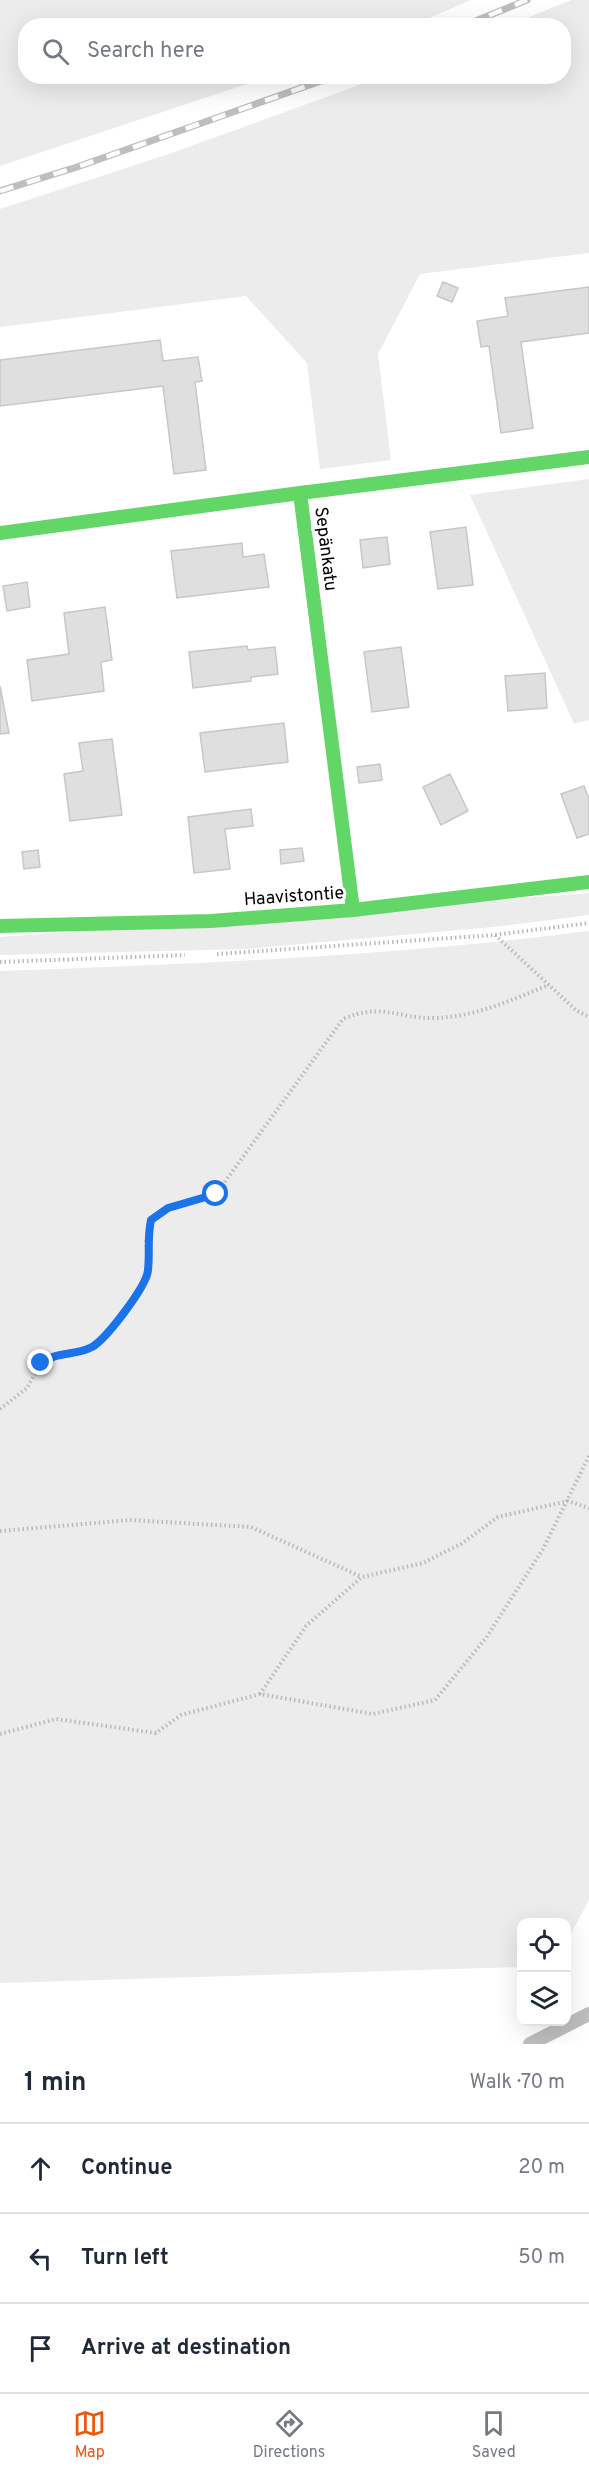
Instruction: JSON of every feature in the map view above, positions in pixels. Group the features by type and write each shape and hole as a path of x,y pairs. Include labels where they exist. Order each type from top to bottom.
{"street":[{"path":"300,493 589,457"},
{"name":"Sepänkatu","path":"0,533 300,493 353,910"},
{"name":"Haavistontie","path":"0,926 211,921 353,910 589,882"}],"lane":[{"path":"530,2044 589,2014"}],"path":[{"path":"494,934 577,1011 589,1017"},
{"path":"0,1409 27,1388 41,1363 52,1355 77,1353 95,1346 141,1291 148,1271 146,1240 151,1220 168,1208 216,1194 343,1019 356,1014 387,1010 432,1018 481,1013 549,985"},
{"path":"0,1734 56,1719 156,1732 181,1715 260,1694 373,1714 435,1700 486,1638 543,1549 589,1456"},
{"path":"260,1694 306,1626 362,1576 423,1563 461,1544 498,1517 568,1501 589,1508"},
{"path":"0,1532 130,1520 251,1527 362,1576"}],"shaded area":[{"path":"0,0 471,0 429,18 18,18 18,84 247,84 0,166"},
{"path":"571,0 589,0 589,253 420,274 378,354 391,460 320,469 307,363 246,296 0,327 0,209 169,154 362,84 571,84 571,18 527,18"},
{"path":"589,479 589,720 574,724 470,495"},
{"path":"589,893 589,915 493,927 245,949 0,955 0,937"},
{"path":"589,931 589,1900 571,1934 571,1918 517,1918 517,1967 0,1983 0,971 222,962 369,953"}],"building":[{"path":"443,282 458,288 452,302 437,296"},
{"path":"589,287 589,333 521,342 533,428 501,433 489,346 481,347 477,321 508,316 505,298"},
{"path":"160,340 163,361 198,357 202,381 195,382 206,470 174,474 163,386 0,406 0,360"},
{"path":"466,527 473,585 438,589 430,532"},
{"path":"387,537 390,564 363,568 360,540"},
{"path":"242,543 243,557 264,554 269,587 177,598 171,551"},
{"path":"27,582 30,607 7,611 3,586"},
{"path":"105,607 112,660 101,662 104,691 32,701 27,660 69,654 64,613"},
{"path":"247,646 248,650 275,647 278,674 251,677 251,681 193,688 189,652"},
{"path":"401,647 409,707 372,712 364,652"},
{"path":"545,673 547,708 508,711 505,676"},
{"path":"0,686 9,733 0,734"},
{"path":"284,723 288,762 205,772 200,733"},
{"path":"112,739 122,815 70,821 64,774 83,771 79,743"},
{"path":"380,764 382,780 359,783 357,767"},
{"path":"450,774 468,811 441,825 423,787"},
{"path":"584,786 589,799 589,834 577,838 561,794"},
{"path":"251,809 253,826 225,829 230,869 194,873 188,817"},
{"path":"302,848 304,861 281,864 280,850"},
{"path":"38,850 40,867 24,869 22,852"}],"railway":[{"path":"483,18 527,0"},
{"path":"0,191 77,167 312,84"}],"traffic: fast":[{"path":"300,493 589,457"},
{"path":"0,533 300,493 353,910"},
{"path":"0,926 211,921 353,910 589,882"}],"route":[{"path":"41,1363 52,1355 77,1353 95,1346 141,1291 148,1271 146,1240 151,1220 168,1208 202,1200 216,1194"}]}
